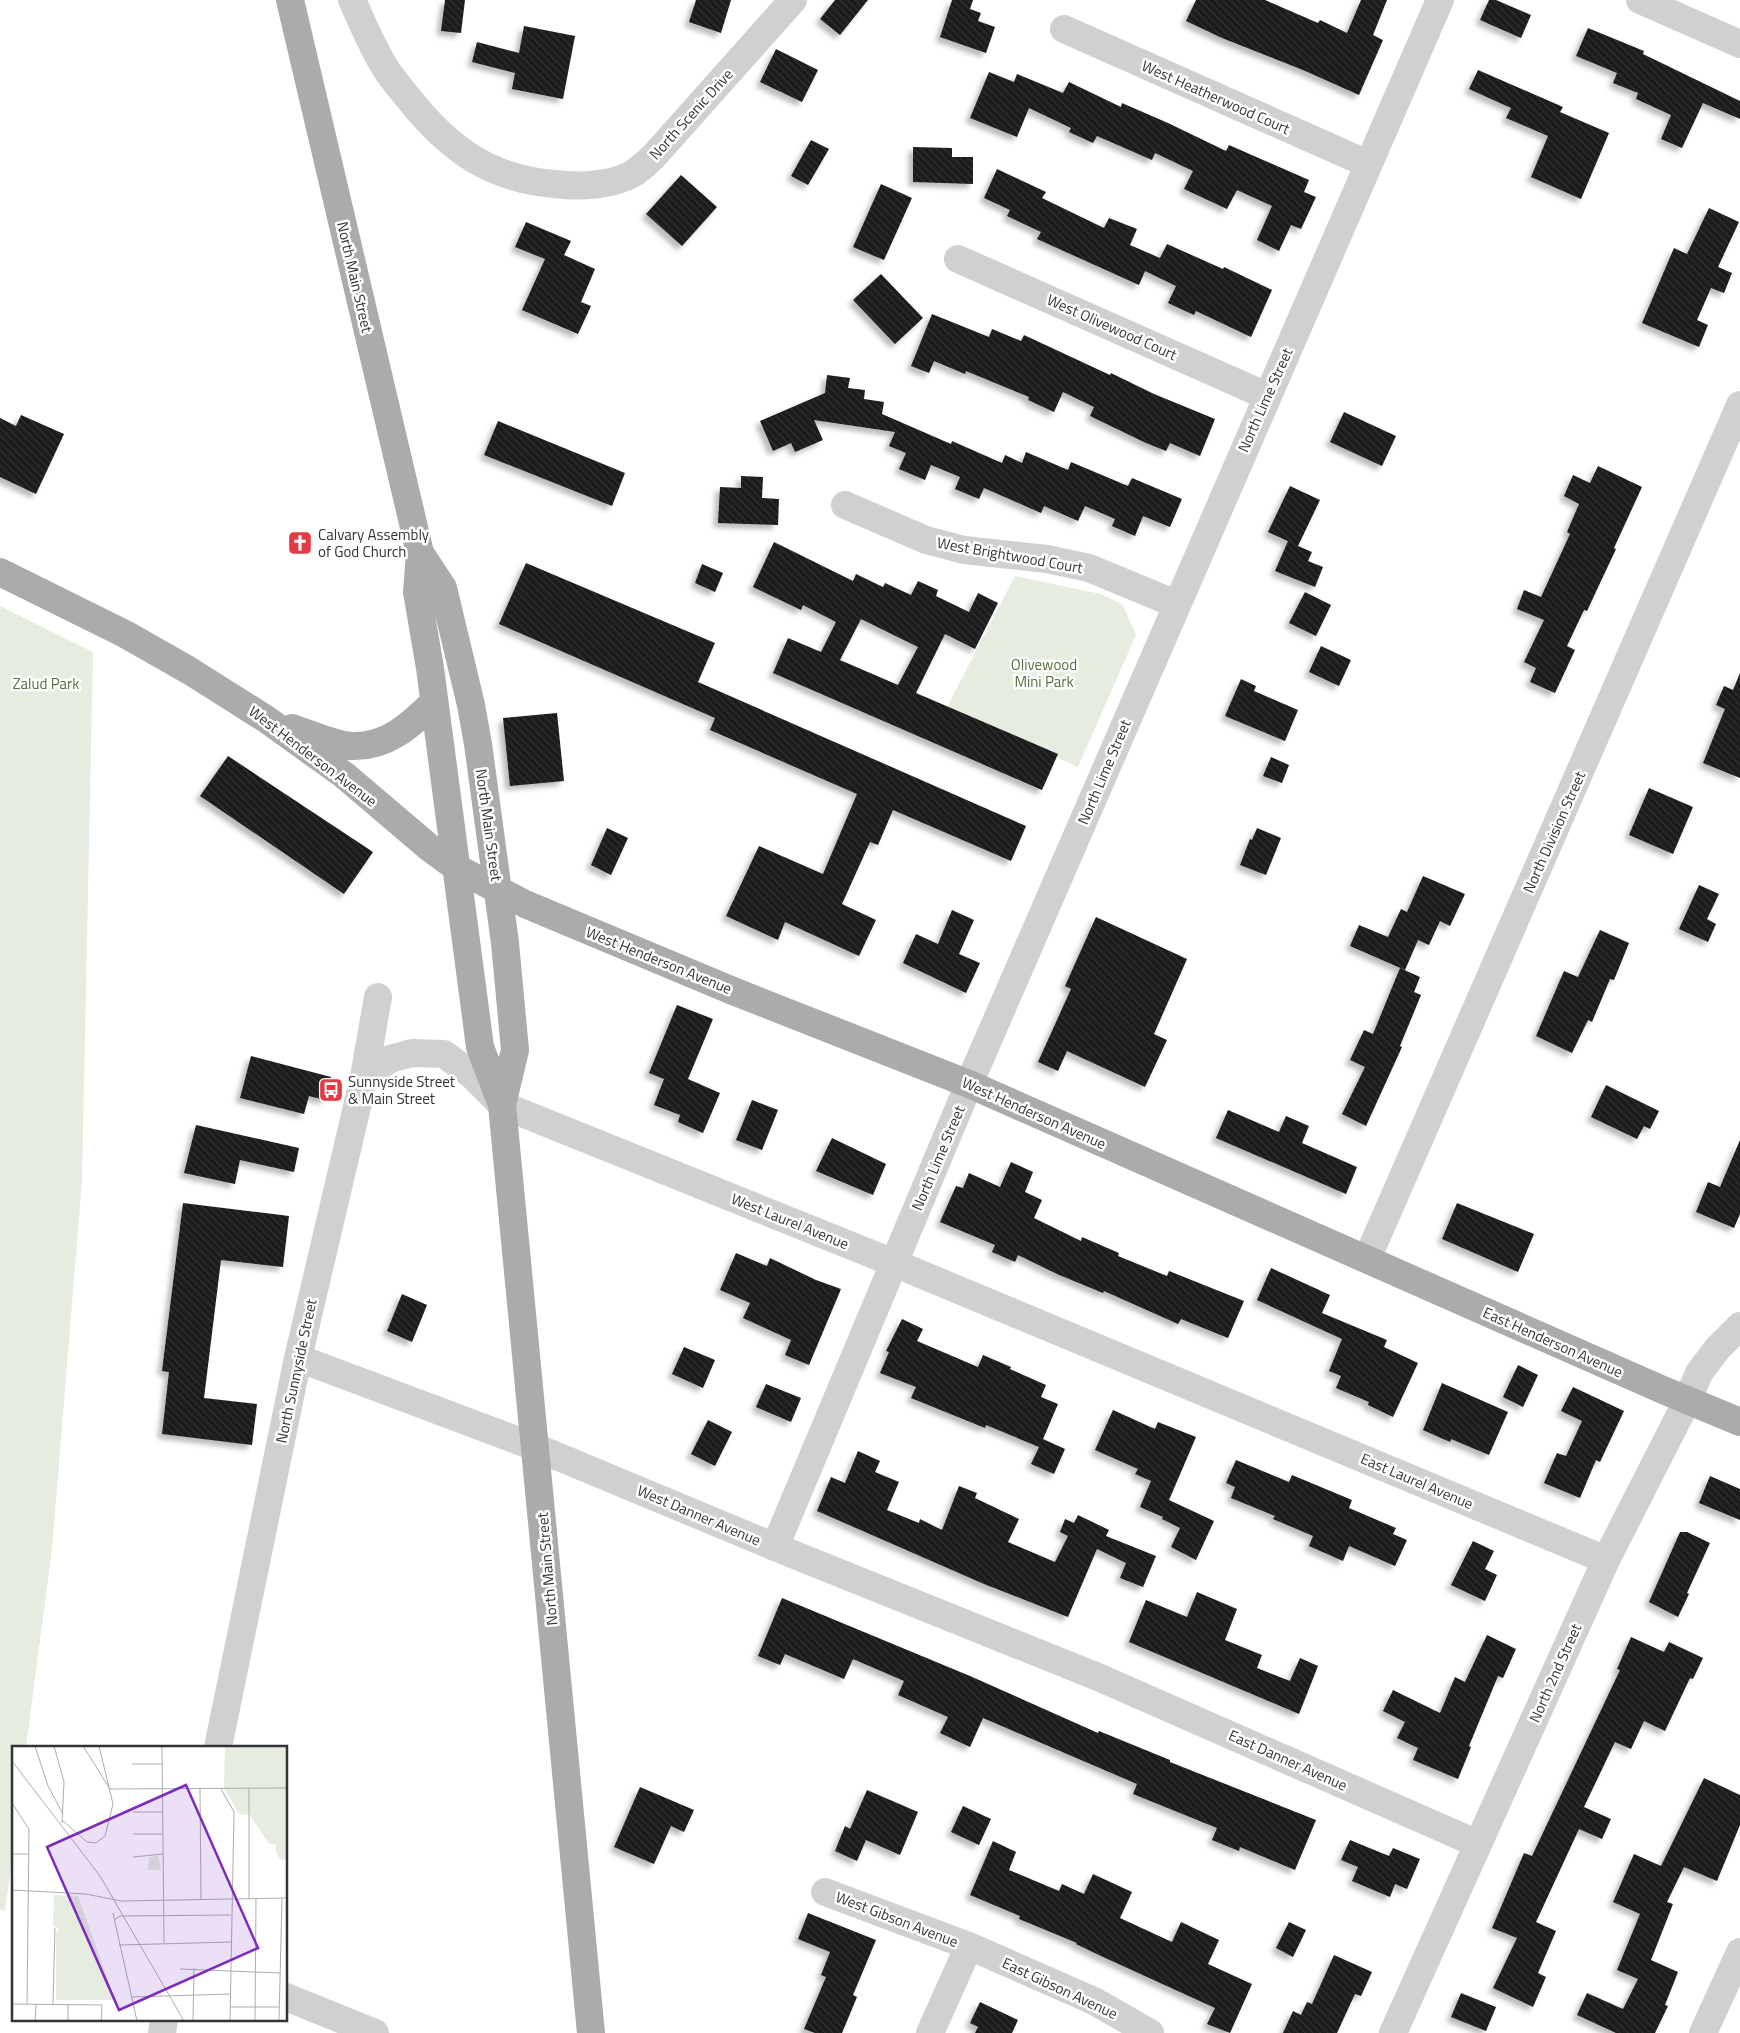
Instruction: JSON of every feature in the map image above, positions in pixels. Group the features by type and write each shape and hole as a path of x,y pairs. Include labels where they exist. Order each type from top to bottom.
{"main road":[{"name":"North Main Street","path":"290,0 420,553 417,592 430,668 480,1047 502,1105 591,2033"},
{"name":"North Main Street","path":"420,553 443,588 459,652 478,744 505,942 515,1050 502,1105"},
{"name":"West Henderson Avenue","path":"0,572 125,634 190,671 266,719 344,775 457,868 498,891 724,987 969,1084 1367,1259"},
{"path":"266,719 325,740 351,746 374,744 393,736 407,727 434,702"},
{"name":"East Henderson Avenue","path":"1367,1259 1662,1390 1688,1399 1740,1422"}],"street":[{"name":"North Scenic Drive","path":"352,0 387,72 423,116 442,136 464,154 509,175 536,183 590,185 613,181 633,174 654,156 793,0"},
{"name":"North Lime Street","path":"775,1547 969,1084 1440,0"},
{"path":"1640,0 1740,44"},
{"name":"West Heatherwood Court","path":"1064,30 1368,164"},
{"name":"West Olivewood Court","path":"958,259 1267,396"},
{"name":"North Division Street","path":"1367,1259 1740,405"},
{"name":"West Brightwood Court","path":"845,505 896,528 936,543 964,550 1047,559 1089,568 1176,604"},
{"name":"North Sunnyside Street","path":"218,1746 298,1358 364,1077 378,997"},
{"name":"West Laurel Avenue","path":"364,1077 390,1058 412,1053 444,1054 472,1075 502,1105 894,1263 1228,1402"},
{"name":"North 2nd Street","path":"1394,2033 1606,1560 1688,1399 1699,1373 1717,1349 1740,1326"},
{"name":"West Danner Avenue","path":"298,1358 535,1447 775,1547 1098,1677"},
{"name":"East Laurel Avenue","path":"1228,1402 1606,1560"},
{"name":"East Danner Avenue","path":"1098,1677 1478,1844"},
{"name":"West Gibson Avenue","path":"825,1892 969,1946"},
{"path":"930,2033 969,1946"},
{"name":"East Gibson Avenue","path":"969,1946 1094,2000 1150,2033"},
{"path":"1702,2033 1740,1952"},
{"path":"288,1997 375,2033"},
{"path":"162,2033 164,2020"}],"green space":[{"name":"Olivewood Mini Park","path":"1015,576 1101,594 1123,605 1136,635 1078,767 947,707"},
{"name":"Zalud Park","path":"0,606 93,652 82,1181 52,1549 26,1746 12,1746 12,1857 5,1911 0,1909"}],"building":[{"path":"445,0 465,0 461,33 441,31"},
{"path":"696,0 731,0 721,33 689,22"},
{"path":"835,0 868,0 840,35 820,19"},
{"path":"952,0 973,0 970,9 981,13 978,21 995,27 986,53 940,37"},
{"path":"1196,0 1265,0 1318,23 1320,20 1347,33 1361,0 1387,0 1373,35 1383,40 1359,95 1186,21"},
{"path":"1489,0 1496,0 1531,15 1521,38 1480,20"},
{"path":"524,26 575,36 563,99 512,89 515,73 472,62 477,42 519,53"},
{"path":"1588,28 1644,51 1643,54 1740,101 1740,119 1703,103 1682,148 1661,139 1671,115 1636,99 1638,93 1613,83 1617,73 1576,56"},
{"path":"776,49 818,70 802,102 760,82"},
{"path":"1478,70 1563,107 1560,112 1609,133 1581,199 1531,177 1548,136 1506,118 1511,108 1469,89"},
{"path":"989,72 1014,82 1017,74 1063,93 1069,82 1121,107 1122,103 1168,123 1226,151 1229,145 1309,180 1304,192 1316,197 1301,229 1291,225 1279,251 1257,240 1272,206 1237,190 1227,209 1184,189 1193,171 1155,153 1152,160 1097,136 1093,143 1069,132 1071,128 1029,108 1017,137 970,118"},
{"path":"811,140 829,149 808,185 791,176"},
{"path":"913,147 952,148 952,157 973,157 973,184 913,182"},
{"path":"997,169 1046,192 1042,198 1104,228 1109,218 1137,229 1130,245 1160,258 1167,244 1223,269 1224,267 1272,290 1251,337 1196,311 1194,315 1168,303 1176,286 1145,271 1139,285 1037,239 1041,232 1007,216 1010,210 984,198"},
{"path":"681,175 717,207 682,246 646,214"},
{"path":"881,184 912,198 884,260 853,247"},
{"path":"1709,208 1739,222 1718,267 1732,273 1724,293 1711,288 1697,320 1708,325 1699,347 1642,323 1674,248 1687,254"},
{"path":"526,222 571,241 564,255 595,269 581,302 591,306 578,334 522,310 545,259 515,247"},
{"path":"881,274 923,318 895,344 853,300"},
{"path":"932,314 989,337 992,329 1021,341 1024,335 1110,375 1111,373 1154,394 1215,419 1200,456 1170,443 1166,451 1146,443 1090,416 1094,407 1063,392 1054,412 1028,400 1029,397 966,371 965,374 934,361 929,373 911,366"},
{"path":"827,375 850,378 848,388 865,390 864,399 884,402 882,414 951,444 952,441 1002,463 1005,455 1022,463 1026,452 1068,470 1071,462 1128,486 1132,478 1182,499 1170,527 1143,516 1135,536 1112,526 1115,519 1085,506 1078,521 1044,506 1041,513 984,488 979,499 955,489 960,477 931,465 925,480 899,469 906,453 889,446 895,432 814,420 823,440 795,452 791,443 773,451 760,421 825,393"},
{"path":"1344,412 1396,436 1382,466 1330,442"},
{"path":"21,415 64,434 36,494 0,477 0,418 16,426"},
{"path":"498,421 625,473 612,506 484,455"},
{"path":"1598,466 1642,487 1587,611 1584,610 1567,646 1575,650 1555,693 1530,682 1536,668 1524,662 1544,620 1517,609 1524,590 1541,597 1570,534 1567,532 1579,504 1564,496 1573,475 1590,483"},
{"path":"741,476 763,477 762,498 779,499 778,525 718,523 720,487 741,488"},
{"path":"1290,486 1320,500 1298,546 1312,552 1308,561 1323,567 1315,587 1275,571 1288,541 1268,532"},
{"path":"774,542 853,581 856,574 883,587 885,583 911,595 918,581 938,590 936,596 969,612 978,593 998,603 975,649 945,634 916,693 1058,754 1042,790 773,673 788,638 821,652 836,622 803,605 801,610 753,587","holes":["861,619 918,647 898,685 840,660"]},
{"path":"526,563 715,643 698,682 1026,826 1011,861 893,810 878,845 870,842 842,904 876,920 859,956 785,922 778,940 726,916 759,846 823,874 857,794 710,730 715,718 499,624"},
{"path":"702,564 723,573 715,592 695,583"},
{"path":"1305,592 1331,605 1316,636 1289,623"},
{"path":"1321,646 1351,660 1339,686 1309,672"},
{"path":"1740,673 1740,778 1703,763 1725,709 1716,705 1724,686 1733,690"},
{"path":"1241,679 1256,686 1254,691 1298,710 1285,741 1225,716"},
{"path":"557,713 564,781 510,786 503,718"},
{"path":"228,756 373,852 344,894 200,796"},
{"path":"1271,757 1289,765 1282,783 1263,776"},
{"path":"1649,788 1693,807 1673,854 1629,835"},
{"path":"607,828 628,838 611,875 591,865"},
{"path":"1257,828 1281,838 1266,875 1240,865 1250,839 1252,840"},
{"path":"1423,876 1465,894 1450,926 1440,921 1429,945 1418,940 1405,970 1350,946 1359,925 1388,937 1401,909 1407,912"},
{"path":"1699,885 1719,894 1707,919 1716,924 1708,942 1679,929"},
{"path":"952,910 974,920 959,954 980,963 966,993 903,963 916,934 938,944"},
{"path":"1096,917 1187,959 1154,1034 1167,1040 1145,1087 1067,1051 1058,1071 1038,1062 1071,989 1065,986"},
{"path":"1600,930 1629,943 1614,980 1610,979 1592,1022 1588,1020 1572,1053 1536,1036 1564,971 1578,977"},
{"path":"1400,968 1420,977 1414,992 1421,995 1400,1046 1402,1047 1366,1126 1342,1114 1365,1067 1350,1060 1364,1030 1373,1034"},
{"path":"677,1005 713,1019 688,1079 720,1093 703,1133 678,1122 680,1115 654,1105 664,1079 649,1073"},
{"path":"251,1056 331,1077 325,1100 309,1096 304,1114 240,1098"},
{"path":"1606,1085 1659,1111 1650,1129 1644,1126 1637,1139 1591,1117"},
{"path":"752,1100 778,1110 762,1150 736,1140"},
{"path":"1228,1110 1279,1132 1286,1116 1309,1126 1302,1143 1357,1167 1346,1194 1216,1138"},
{"path":"196,1125 299,1148 294,1172 240,1160 235,1184 184,1173"},
{"path":"832,1138 886,1164 873,1195 816,1171"},
{"path":"1740,1140 1740,1214 1734,1228 1696,1212 1708,1182 1720,1187"},
{"path":"1011,1162 1033,1172 1025,1192 1042,1200 1034,1218 1081,1241 1082,1237 1119,1253 1118,1256 1167,1276 1169,1271 1244,1301 1228,1338 1181,1319 1178,1324 1104,1291 1103,1293 1057,1274 1018,1255 1015,1262 992,1252 995,1245 940,1222 956,1186 963,1188 969,1173 1000,1187"},
{"path":"183,1203 289,1216 283,1267 221,1260 204,1398 257,1404 252,1445 162,1434 169,1372 162,1371"},
{"path":"1457,1203 1534,1234 1518,1272 1442,1239"},
{"path":"736,1253 767,1266 770,1258 816,1280 841,1289 809,1365 785,1355 791,1340 743,1318 750,1303 720,1290"},
{"path":"1271,1268 1330,1295 1322,1313 1387,1340 1384,1347 1418,1363 1393,1417 1368,1405 1369,1402 1336,1388 1341,1376 1329,1371 1342,1339 1257,1300"},
{"path":"402,1294 427,1305 412,1342 387,1331"},
{"path":"902,1319 923,1329 917,1341 978,1367 983,1355 1046,1385 1041,1397 1058,1404 1043,1439 1065,1449 1054,1474 1031,1464 1039,1447 986,1425 985,1428 911,1398 916,1387 880,1373 889,1352 886,1351"},
{"path":"684,1347 715,1360 703,1388 672,1374"},
{"path":"1518,1365 1538,1375 1523,1407 1503,1397"},
{"path":"1442,1383 1508,1412 1489,1455 1451,1439 1450,1442 1423,1430"},
{"path":"766,1384 801,1398 791,1422 756,1407"},
{"path":"1573,1387 1624,1411 1600,1462 1596,1460 1580,1498 1544,1483 1557,1453 1566,1456 1582,1421 1561,1411"},
{"path":"1113,1410 1155,1429 1158,1422 1196,1437 1169,1500 1214,1521 1196,1560 1171,1547 1180,1528 1162,1519 1163,1517 1140,1507 1151,1481 1135,1474 1138,1469 1095,1450"},
{"path":"708,1420 732,1432 715,1466 691,1454"},
{"path":"858,1451 880,1461 875,1472 899,1482 887,1510 919,1523 920,1519 942,1530 959,1486 977,1493 975,1498 1019,1519 1008,1542 1055,1562 1068,1536 1060,1532 1065,1519 1074,1523 1078,1515 1109,1530 1106,1536 1156,1556 1143,1587 1120,1578 1126,1563 1097,1549 1068,1617 984,1584 817,1511 831,1477 845,1483"},
{"path":"1236,1460 1289,1482 1292,1475 1352,1500 1349,1508 1396,1528 1393,1534 1407,1540 1395,1566 1349,1546 1343,1561 1309,1546 1313,1536 1273,1519 1275,1516 1231,1498 1235,1487 1226,1483"},
{"path":"1710,1476 1740,1489 1740,1520 1699,1503"},
{"path":"1680,1532 1687,1532 1710,1543 1678,1617 1649,1602"},
{"path":"1473,1541 1494,1551 1485,1569 1497,1575 1485,1601 1451,1585"},
{"path":"1197,1592 1237,1609 1225,1640 1262,1655 1257,1668 1290,1681 1300,1658 1318,1666 1299,1714 1129,1642 1146,1600 1187,1617"},
{"path":"782,1598 970,1676 1098,1733 1099,1731 1170,1760 1170,1762 1316,1820 1295,1870 1240,1847 1239,1851 1212,1840 1217,1828 1133,1794 1137,1784 983,1718 970,1747 940,1733 948,1717 898,1695 904,1681 853,1659 844,1679 785,1654 780,1665 758,1656"},
{"path":"1487,1635 1516,1649 1503,1678 1498,1676 1469,1746 1471,1747 1458,1779 1413,1760 1418,1748 1397,1738 1405,1722 1383,1711 1393,1690 1440,1713 1455,1677 1465,1682"},
{"path":"1631,1637 1664,1652 1669,1642 1703,1658 1693,1679 1690,1678 1665,1731 1644,1721 1631,1749 1615,1742 1584,1807 1611,1819 1602,1839 1579,1829 1536,1922 1556,1931 1538,1973 1546,1977 1533,2007 1493,1988 1517,1938 1492,1928 1524,1853 1532,1856 1620,1670 1617,1669"},
{"path":"1704,1778 1740,1795 1740,1825 1717,1881 1684,1867 1667,1902 1673,1904 1651,1960 1678,1972 1665,2005 1668,2006 1655,2033 1616,2033 1577,2015 1587,1993 1623,2009 1638,1979 1617,1970 1640,1914 1613,1902 1634,1854 1661,1866"},
{"path":"640,1787 694,1810 684,1832 671,1826 654,1864 614,1847"},
{"path":"867,1790 918,1812 900,1855 866,1840 857,1861 835,1851 845,1826 850,1829"},
{"path":"963,1806 991,1819 979,1845 951,1832"},
{"path":"1350,1840 1389,1856 1393,1848 1420,1859 1407,1889 1395,1884 1390,1897 1352,1881 1358,1867 1341,1860"},
{"path":"993,1841 1016,1852 1009,1870 1059,1891 1062,1884 1084,1894 1093,1874 1132,1892 1120,1918 1172,1942 1181,1922 1219,1940 1208,1964 1252,1984 1230,2033 1207,2024 1215,2008 1101,1956 1077,1943 1019,1919 1020,1916 970,1895"},
{"path":"808,1913 876,1940 853,1995 857,1997 842,2033 815,2033 804,2029 826,1977 821,1975 830,1952 798,1939"},
{"path":"1289,1922 1306,1930 1293,1957 1276,1948"},
{"path":"1334,1955 1372,1972 1361,1996 1355,1994 1337,2033 1283,2033 1293,2011 1301,2015 1307,2002 1312,2004"},
{"path":"1461,1993 1496,2007 1486,2031 1451,2017"},
{"path":"980,2002 1018,2020 1012,2033 975,2033 978,2027 970,2023"}],"place":[{"name":"Calvary Assembly of God Church","path":"300,543"},
{"name":"Sunnyside Street & Main Street","path":"331,1090"}]}
